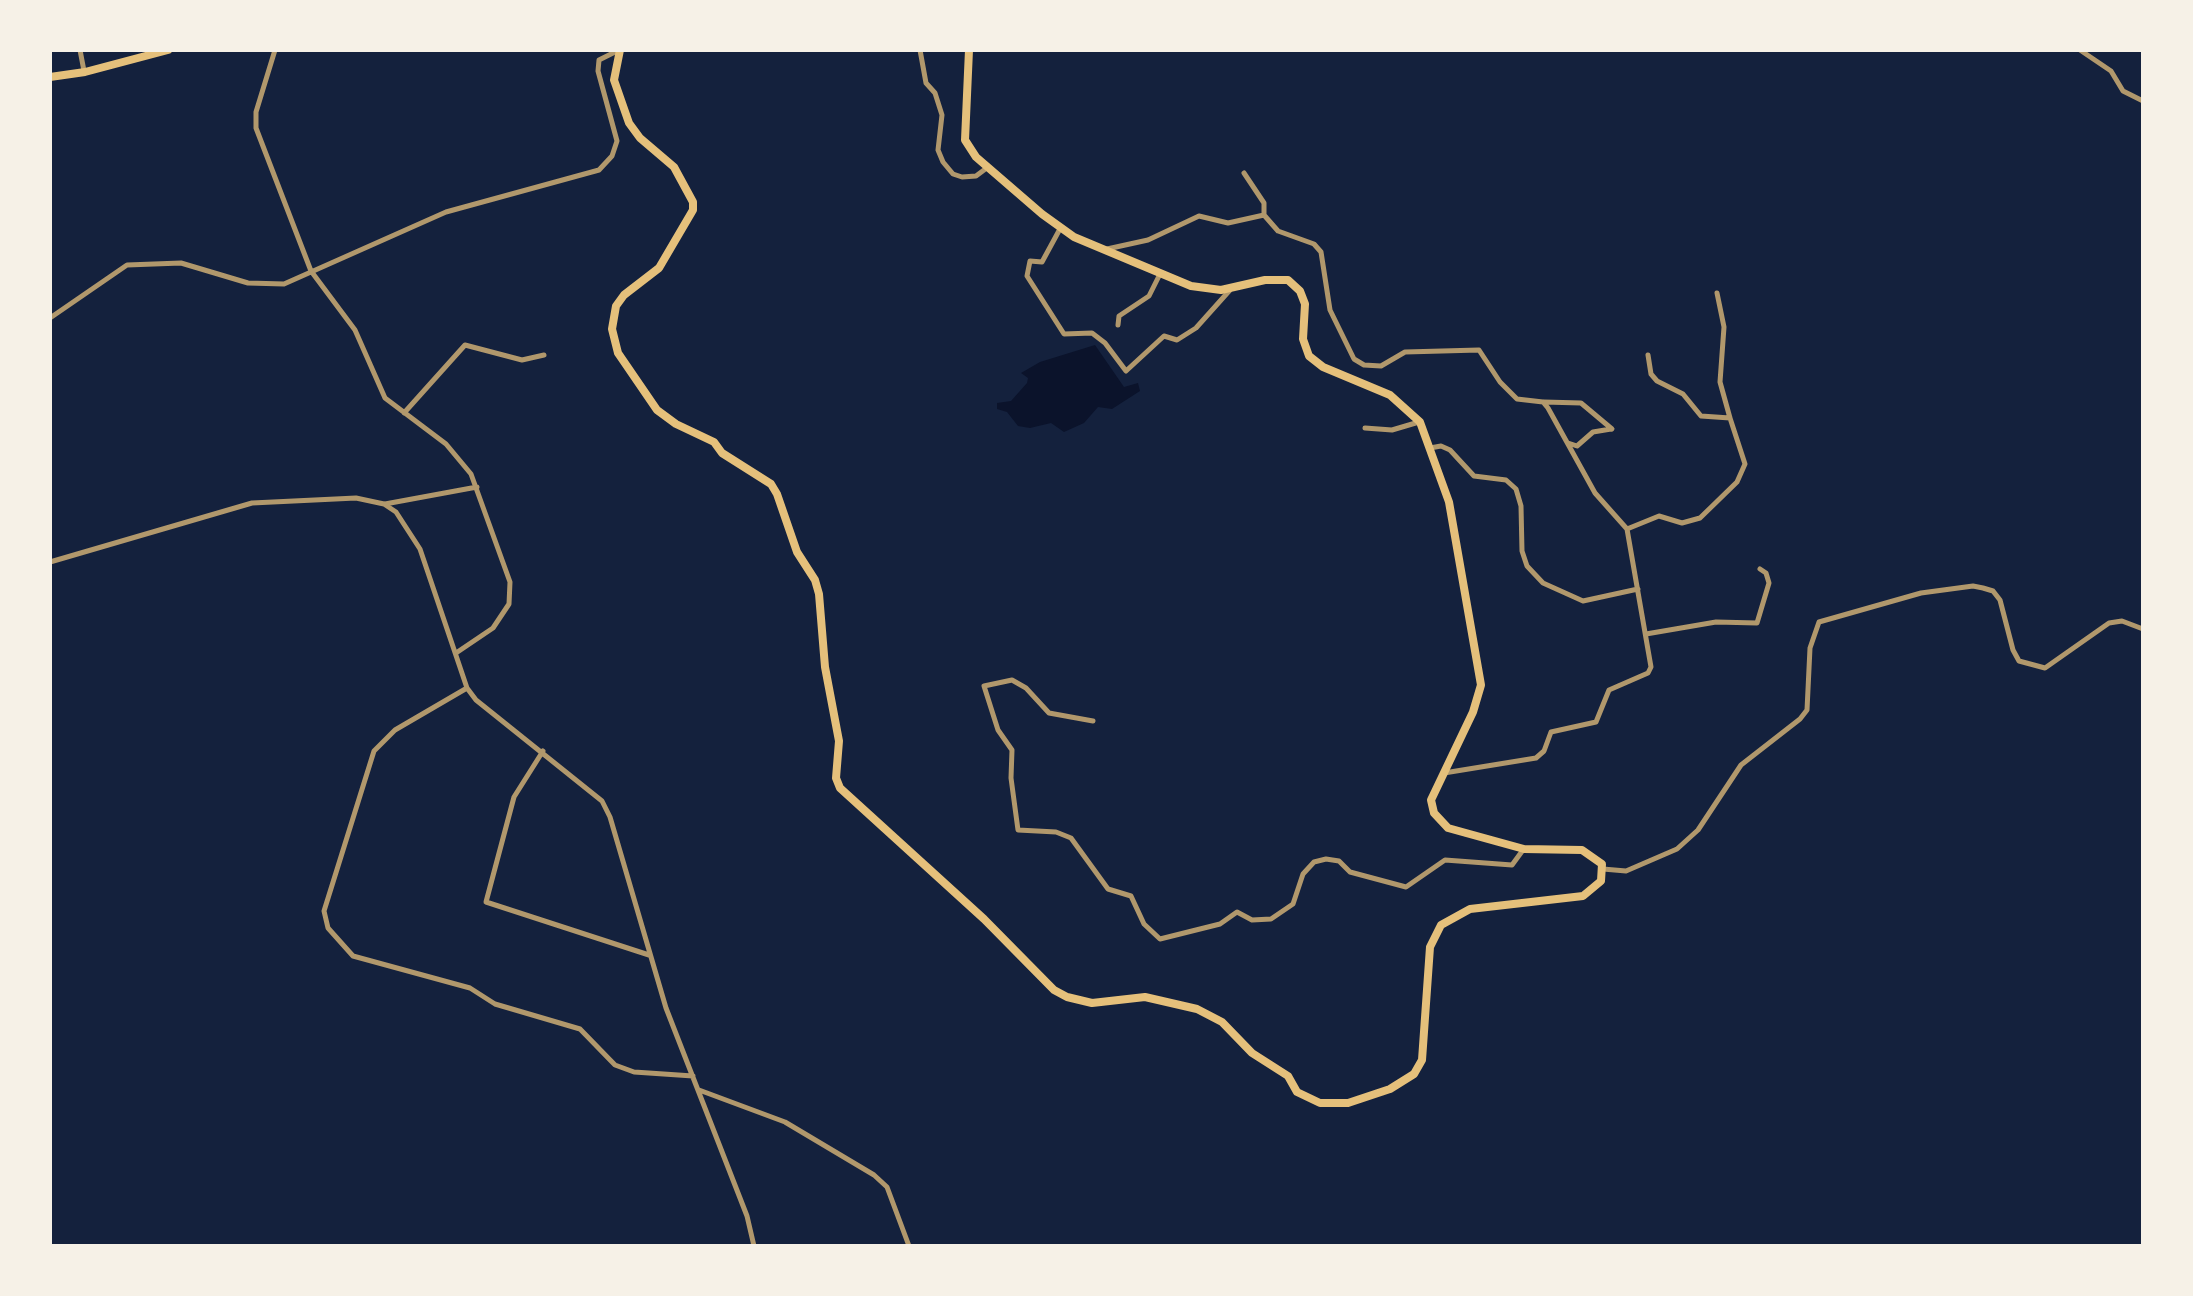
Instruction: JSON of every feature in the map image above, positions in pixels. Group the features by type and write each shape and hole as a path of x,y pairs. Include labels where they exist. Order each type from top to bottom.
{"main road":[{"path":"50,77 85,72 168,50"},
{"path":"620,50 614,80 629,123 640,138 674,167 693,202 693,210 659,268 624,295 616,306 612,329 618,353 657,410 676,424 714,442 722,453 771,484 777,494 797,552 815,580 819,594 825,667 839,741 836,778 840,788 984,919 1054,990 1077,1002 1145,997 1197,1009 1222,1022 1252,1053 1281,1071 1297,1092 1320,1103 1348,1103 1402,1084 1422,1060 1430,947 1441,925 1470,909 1583,896 1601,881 1603,869 1599,859 1582,850 1524,849 1466,833 1441,822 1434,813 1431,800 1473,712 1481,685 1449,502 1420,422 1390,395 1323,367 1309,356 1303,339 1305,304 1294,284 1275,279 1231,289 1191,286 1061,227 976,157 965,140 969,50"}],"street":[{"path":"80,50 85,72"},
{"path":"275,50 256,112 256,128 311,271 355,330 385,398 446,444 478,487 510,582 509,604 493,628 456,653"},
{"path":"50,318 127,265 181,263 265,286 284,284 446,212 599,170 612,156 617,141 598,71 599,60 620,50"},
{"path":"920,50 926,83 935,93 942,115 938,150 943,162 953,174 962,177 976,176 989,167"},
{"path":"2080,50 2111,71 2123,91 2143,101"},
{"path":"1244,173 1264,203 1264,215 1278,231 1314,244 1321,252 1330,310 1354,359 1364,365 1381,366 1405,352 1479,350 1500,382 1517,399 1581,403 1612,429 1593,432 1577,446 1565,442"},
{"path":"1105,249 1148,240 1199,216 1228,223 1264,215"},
{"path":"1061,227 1042,262 1030,261 1027,276 1064,334 1092,333 1105,343 1126,371 1164,336 1177,340 1196,328 1231,289"},
{"path":"1118,325 1119,316 1149,296 1161,273"},
{"path":"1627,529 1659,516 1690,523 1731,488 1745,464 1720,382 1724,327 1717,293"},
{"path":"404,413 465,345 522,360 544,355"},
{"path":"1648,355 1651,374 1657,381 1683,394 1701,416 1730,418"},
{"path":"1443,773 1536,758 1544,751 1551,732 1596,722 1609,690 1648,673 1651,667 1627,529 1595,493 1543,402"},
{"path":"1365,428 1392,430 1420,422"},
{"path":"1430,448 1441,446 1450,450 1474,476 1506,480 1516,489 1521,506 1522,551 1527,566 1543,583 1583,601 1638,589"},
{"path":"50,562 252,503 356,498 384,504 478,487"},
{"path":"384,504 406,523 420,549 467,688 476,700 602,801 610,817 650,955 747,1216 754,1246"},
{"path":"1646,634 1716,622 1757,623 1769,583 1766,573 1760,569"},
{"path":"1603,869 1626,871 1677,849 1698,830 1741,765 1800,719 1807,710 1810,648 1819,622 1921,593 1973,586 1983,588 1993,591 2000,600 2019,661 2045,668 2055,664 2109,623 2122,621 2143,629"},
{"path":"1093,721 1049,713 1026,688 1012,680 984,686 998,730 1012,750 1011,778 1018,830 1056,832 1071,838 1108,889 1131,896 1144,924 1160,939 1220,924 1237,912 1252,920 1271,919 1293,904 1303,874 1314,862 1326,859 1339,861 1350,872 1406,887 1445,860 1512,865 1524,849"},
{"path":"467,688 395,730 374,751 324,911 328,928 353,956 470,988 495,1004 580,1029 615,1065 634,1072 693,1076"},
{"path":"543,751 514,797 486,902 650,955"},
{"path":"699,1090 785,1122 874,1175 887,1187 909,1246"}],"water":[{"path":"1095,345 1124,387 1138,383 1140,391 1112,409 1098,407 1084,423 1064,432 1051,423 1030,428 1018,426 1007,412 997,409 997,403 1011,401 1027,383 1028,378 1021,373 1040,362"}]}
